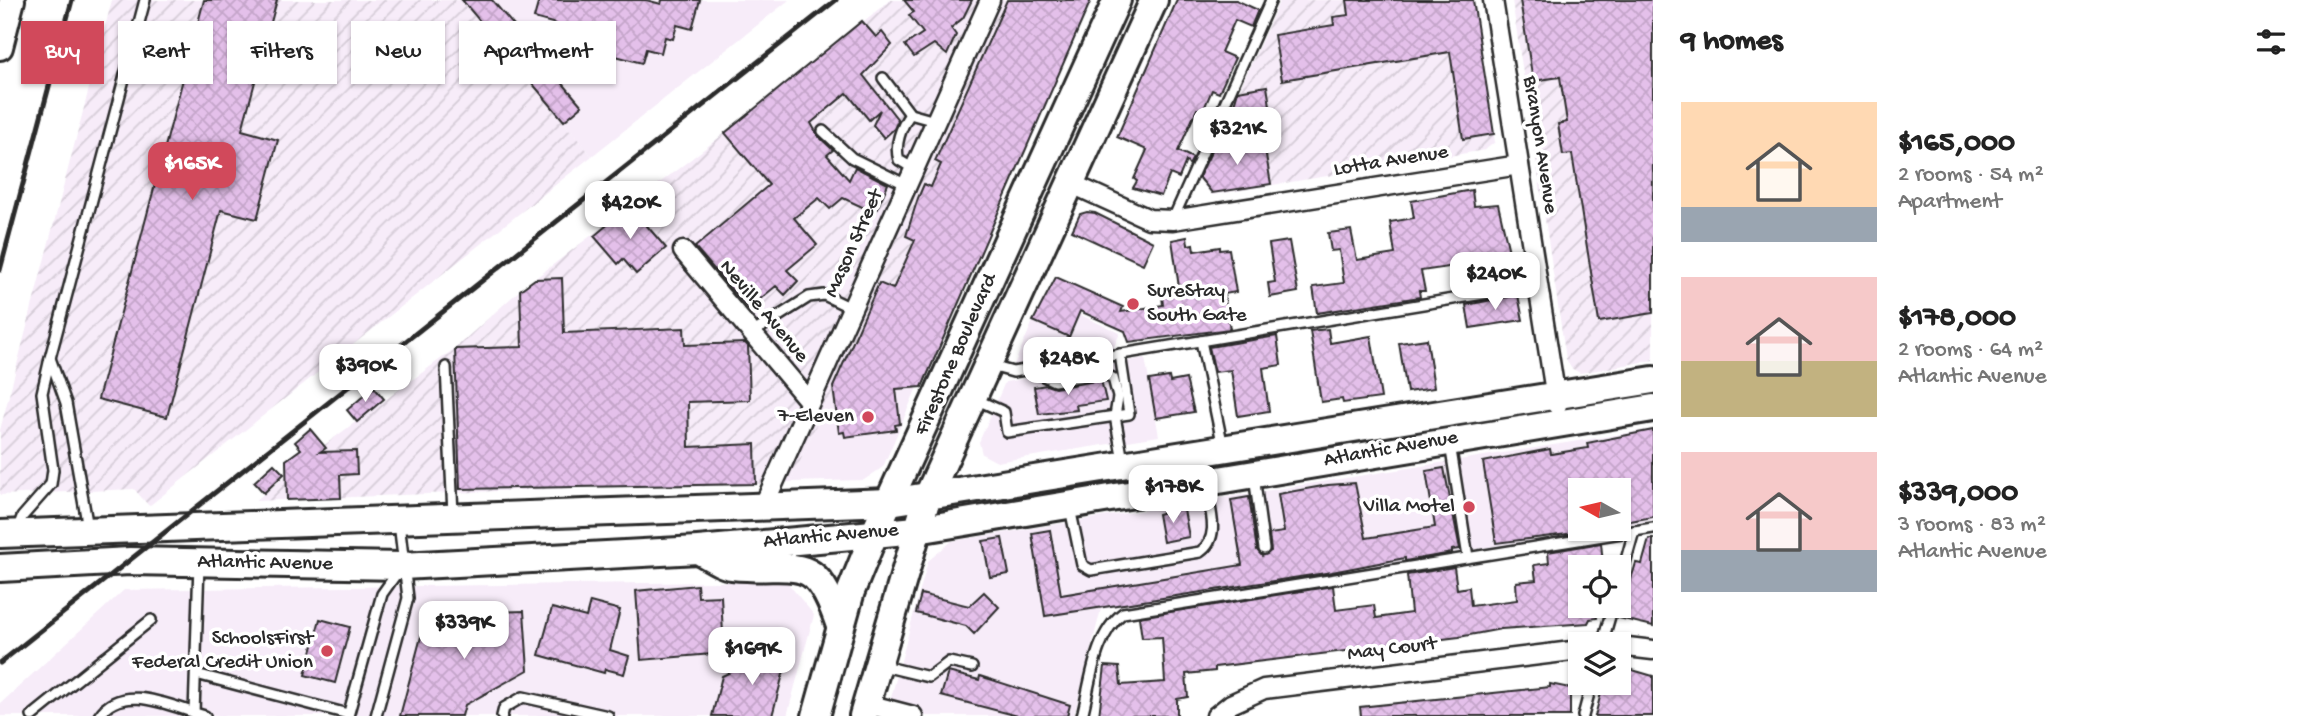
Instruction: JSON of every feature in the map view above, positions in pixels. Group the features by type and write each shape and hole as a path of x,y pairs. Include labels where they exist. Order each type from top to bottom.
{"main road":[{"name":"Firestone Boulevard","path":"816,716 840,626 875,532 1116,0"},
{"name":"Firestone Boulevard","path":"865,710 927,498 1154,0"},
{"path":"1070,183 1065,153 1083,110 1086,68"},
{"name":"Atlantic Avenue","path":"8,533 890,502 1653,380"},
{"name":"Atlantic Avenue","path":"0,568 130,561 402,566 698,550 917,530 1070,507 1449,440 1653,408"},
{"path":"698,550 729,566 788,566 804,569 818,579 826,590 840,626"}],"street":[{"name":"Mason Street","path":"763,507 990,0"},
{"name":"Branyon Avenue","path":"1493,0 1560,422"},
{"path":"0,47 9,1"},
{"name":"Lotta Avenue","path":"1070,183 1149,219 1173,219 1519,165"},
{"name":"Neville Avenue","path":"683,251 809,401"},
{"path":"1631,647 1653,650"},
{"name":"May Court","path":"1216,716 1231,704 1264,689 1568,651"},
{"path":"865,710 913,716"}],"lane":[{"path":"8,533 51,484 53,470 42,393 145,0"},
{"path":"1173,219 1271,0"},
{"path":"883,78 910,114 935,121"},
{"path":"910,114 898,142 897,154 910,177"},
{"path":"823,131 852,159 910,177"},
{"path":"988,365 1013,372 1538,285"},
{"path":"752,333 809,298 824,295 851,308"},
{"path":"1201,341 1224,449"},
{"path":"973,398 1004,412 1007,432 1129,414 1120,354"},
{"path":"50,358 66,403 88,530"},
{"path":"446,367 453,519"},
{"path":"1028,369 1054,381 1102,373 1110,375 1115,382 1118,397 1115,416 1124,466"},
{"path":"1449,440 1468,556"},
{"path":"1254,474 1264,549"},
{"path":"1070,507 1082,565 1091,570 1200,552 1214,537 1206,484"},
{"path":"376,716 408,598 402,566 399,521"},
{"path":"1082,716 1102,640 1109,624 1123,613 1653,528"},
{"path":"1627,555 1634,531"},
{"path":"194,713 199,563"},
{"path":"195,674 348,715 382,594 402,566"},
{"path":"32,716 151,620"},
{"path":"877,664 929,677 949,663 972,667"},
{"path":"1583,716 1589,695"},
{"path":"99,716 107,705 124,697 205,716"},
{"path":"502,716 504,708 523,697 608,716"}],"shaded area":[{"path":"112,0 460,0 478,21 459,21 459,84 531,84 592,156 149,506 134,489 0,495 0,430 90,84 104,84 104,31"},
{"path":"460,0 789,0 592,156 531,84 616,84 616,21 478,21"},
{"path":"890,0 1092,0 922,387 826,403 791,482 691,487 691,483 255,501 315,452 454,349 520,290 725,133"},
{"path":"1280,0 1472,0 1495,142 1485,150 1212,195 1199,179"},
{"path":"1512,0 1653,0 1653,360 1580,373 1571,368 1566,359"},
{"path":"1043,298 1120,333 1113,349 1014,365"},
{"path":"1145,358 1159,436 997,462 982,454 979,442 1005,382"},
{"path":"918,385 883,467 864,480 791,482 826,403"},
{"path":"1653,429 1653,520 1631,524 1631,478 1568,478 1568,534 1101,609 1074,716 886,716 928,561 952,541"},
{"path":"786,581 814,615 787,716 0,716 0,704 124,590"}],"building":[{"path":"204,0 277,0 271,21 227,21 227,84 254,84 242,130 278,140 257,219 221,210 167,417 98,399 182,84 213,84 213,21 198,21"},
{"path":"462,0 492,0 510,21 480,21"},
{"path":"539,0 646,0 661,4 662,0 700,0 692,29 677,25 673,39 665,37 661,53 646,49 642,63 616,56 616,21 545,21 534,18"},
{"path":"904,0 972,0 963,18 951,28 956,35 947,55 934,44 914,57 905,45 923,33 909,15 914,12"},
{"path":"1007,0 1091,0 922,387 896,389 900,424 895,425 896,430 845,437 844,432 839,433 833,387 879,283 893,289 915,240 906,236 918,198 924,184 931,187 941,164 935,161"},
{"path":"1177,0 1236,0 1258,10 1251,27 1235,20 1221,52 1235,58 1219,93 1212,90 1203,111 1197,109 1178,151 1193,158 1189,165 1186,161 1179,178 1170,174 1161,196 1133,188 1137,181 1134,179 1147,150 1117,137"},
{"path":"1347,0 1473,0 1494,134 1463,139 1450,52 1282,80 1274,35 1334,25 1333,17 1349,15"},
{"path":"1520,0 1653,0 1653,313 1599,322 1572,154 1563,155 1558,124 1567,122 1560,77 1533,81"},
{"path":"862,21 876,37 882,32 892,45 863,75 898,120 894,129 884,138 873,125 880,110 869,120 847,93 811,123 818,136 833,150 827,155 849,180 855,167 888,184 875,213 843,198 830,209 819,198 794,218 817,245 787,270 798,281 785,295 776,286 748,309 695,247 769,185 725,133"},
{"path":"533,84 563,84 582,106 564,121"},
{"path":"1267,86 1274,132 1241,117 1243,113 1233,108 1238,91"},
{"path":"1263,138 1271,184 1212,193 1199,177 1214,146"},
{"path":"1472,190 1474,206 1498,204 1516,282 1487,286 1483,262 1421,271 1425,291 1419,291 1420,297 1317,313 1313,287 1344,283 1339,250 1331,251 1328,233 1351,230 1357,260 1395,254 1390,222 1414,218 1411,201"},
{"path":"630,206 666,248 636,274 623,259 618,264 594,236"},
{"path":"1095,213 1153,242 1143,264 1072,231 1080,214"},
{"path":"1187,237 1188,245 1193,244 1194,251 1220,247 1220,250 1229,249 1236,292 1224,294 1230,329 1129,342 1125,331 1080,311 1069,337 1033,321 1056,277 1123,307 1121,312 1163,305 1162,296 1180,294 1172,240"},
{"path":"1289,241 1298,292 1270,297 1268,283 1275,282 1269,244"},
{"path":"562,278 564,333 684,328 685,345 745,343 748,346 750,400 688,402 689,447 755,444 756,484 460,489 455,349 522,347 520,290 535,279"},
{"path":"1518,295 1523,320 1470,328 1466,305"},
{"path":"1328,329 1330,343 1371,336 1381,398 1343,403 1342,399 1321,402 1310,331"},
{"path":"1277,336 1281,365 1263,368 1269,411 1238,416 1231,370 1215,372 1209,347"},
{"path":"1427,339 1434,388 1407,392 1399,343"},
{"path":"1169,377 1170,382 1186,379 1194,412 1156,418 1149,380"},
{"path":"1101,380 1106,401 1076,405 1077,410 1039,414 1034,387 1046,385 1055,388"},
{"path":"374,387 384,399 357,422 347,410"},
{"path":"310,429 326,448 320,452 356,451 357,474 340,475 341,498 287,500 286,460 301,449 295,442"},
{"path":"1653,430 1653,517 1631,521 1631,478 1568,478 1568,534 1496,543 1483,462 1550,449 1551,454 1588,448 1587,443"},
{"path":"274,464 284,474 264,493 254,482"},
{"path":"1444,468 1460,549 1452,550 1452,553 1405,561 1405,558 1332,572 1045,616 1032,533 1050,530 1061,595 1242,565 1231,500 1249,497 1257,550 1262,556 1271,551 1269,534 1284,532 1278,494 1328,485 1355,483 1366,538 1435,527 1426,471"},
{"path":"1176,509 1184,510 1189,537 1163,542 1158,514"},
{"path":"1002,538 1009,574 990,577 983,541"},
{"path":"1649,539 1653,539 1653,626 1619,618 1631,618 1631,579 1636,563 1642,564"},
{"path":"1601,543 1602,555 1568,555 1568,618 1597,618 1590,619 1588,623 1501,629 1459,637 1215,667 1215,671 1186,674 1188,697 1177,699 1177,716 1099,716 1105,666 1119,667 1121,685 1165,682 1162,637 1142,638 1139,617 1333,586 1336,610 1374,605 1376,618 1411,613 1407,575 1454,567 1457,589 1469,587 1471,606 1517,600 1516,582 1536,580 1534,565 1549,563 1548,552"},
{"path":"697,585 698,597 721,596 724,653 641,660 636,591"},
{"path":"984,592 999,607 974,634 966,626 916,613 921,594 969,606"},
{"path":"590,602 620,610 610,650 629,656 624,674 605,669 604,673 539,655 552,608 586,617"},
{"path":"524,611 528,670 465,705 462,716 400,716 427,614"},
{"name":"SchoolsFirst Federal Credit Union","path":"320,619 350,627 335,683 305,675"},
{"path":"791,644 772,716 712,716 722,676"},
{"path":"1631,670 1653,676 1653,716 1595,716 1601,695 1631,695"},
{"path":"948,672 979,680 980,676 1070,705 1067,716 1018,716 941,696"},
{"path":"1550,684 1568,688 1570,716 1361,716 1360,707 1550,687"}],"railway":[{"path":"0,270 72,0"},
{"path":"0,663 836,0"}],"place":[{"name":"SureStay South Gate","path":"1133,304"},
{"name":"7-Eleven","path":"868,417"},
{"name":"Villa Motel","path":"1469,507"},
{"name":"SchoolsFirst Federal Credit Union","path":"327,651"}]}
